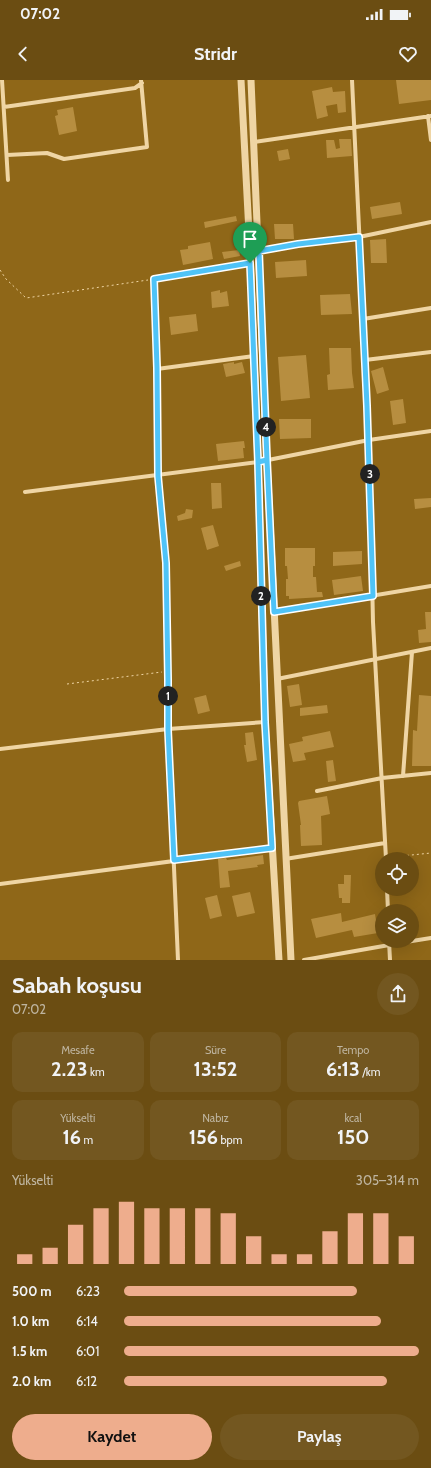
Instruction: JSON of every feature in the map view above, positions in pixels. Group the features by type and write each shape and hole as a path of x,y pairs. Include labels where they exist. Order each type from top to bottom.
{"street":[{"path":"2,80 8,180"},
{"path":"241,80 258,462 265,722 278,960"},
{"path":"251,80 290,960"},
{"path":"352,80 365,360 373,596 386,852"},
{"path":"4,107 135,88 141,82"},
{"path":"7,155 47,152 64,159 147,147 141,82"},
{"path":"254,142 430,116 431,140"},
{"path":"259,251 298,244 359,237 431,222"},
{"path":"178,960 168,730 166,563 158,476 154,279 250,263"},
{"path":"363,319 431,308"},
{"path":"365,360 431,352"},
{"path":"157,368 254,356"},
{"path":"25,492 258,462 368,440 431,431"},
{"path":"274,612 431,586"},
{"path":"277,680 431,648"},
{"path":"403,776 412,652"},
{"path":"0,749 168,730 265,722"},
{"path":"317,791 382,778 431,773"},
{"path":"285,859 385,843"},
{"path":"0,884 272,848"},
{"path":"419,940 431,938"},
{"path":"304,960 375,946"},
{"path":"389,948 390,960"}],"path":[{"path":"0,270 6,279 26,298 154,279"},
{"path":"67,684 168,672"},
{"path":"419,854 431,852"}],"building":[{"path":"396,80 431,80 431,100 399,104"},
{"path":"332,87 333,92 345,91 346,112 338,113 337,104 326,106 328,116 317,119 312,91"},
{"path":"73,107 77,131 59,135 55,116 58,115 57,110"},
{"path":"339,139 351,139 352,156 327,158 326,140 334,140 336,149 340,148"},
{"path":"288,149 290,159 279,161 277,151"},
{"path":"400,202 402,214 372,219 370,207"},
{"path":"236,216 237,221 205,228 204,222"},
{"path":"274,224 293,224 294,239 275,239"},
{"path":"386,239 387,263 371,263 370,240"},
{"path":"210,242 213,259 183,265 180,250 188,249 188,246"},
{"path":"239,250 240,256 224,259 222,252"},
{"path":"306,260 307,276 276,278 275,262"},
{"path":"220,290 220,293 227,291 229,306 212,308 211,292"},
{"path":"350,294 352,314 321,315 320,295"},
{"path":"196,314 198,331 171,335 169,317"},
{"path":"329,348 351,348 354,388 328,390 327,375 330,374"},
{"path":"306,355 310,398 281,401 278,357"},
{"path":"234,362 234,364 242,362 245,373 226,377 223,364"},
{"path":"383,367 389,390 377,394 371,371"},
{"path":"403,399 406,423 393,425 390,401"},
{"path":"279,419 311,419 311,438 280,439"},
{"path":"244,441 244,458 218,461 216,444"},
{"path":"211,483 221,483 222,508 212,509"},
{"path":"431,498 431,507 415,509 414,499"},
{"path":"186,509 193,510 192,518 178,521 177,516 185,513"},
{"path":"213,525 219,546 207,550 201,528"},
{"path":"285,548 315,548 315,566 313,566 313,577 316,577 317,592 322,592 323,597 289,599 289,596 286,596 286,579 288,579 287,566 285,566"},
{"path":"362,551 362,564 333,566 333,552"},
{"path":"240,561 241,566 226,571 224,566"},
{"path":"361,576 363,591 334,595 332,580"},
{"path":"425,612 431,612 431,642 419,643 418,630 426,629"},
{"path":"299,684 302,705 290,707 287,686"},
{"path":"206,695 210,711 198,714 194,698"},
{"path":"419,695 431,696 431,766 412,766 413,730 417,731"},
{"path":"327,705 328,713 300,716 300,708"},
{"path":"330,731 334,747 304,753 306,760 293,762 289,744 303,741 302,737"},
{"path":"253,732 257,760 247,762 244,745 246,745 245,733"},
{"path":"333,760 336,781 328,782 326,761"},
{"path":"327,796 330,814 321,816 322,845 301,846 299,801"},
{"path":"263,855 264,864 257,865 258,867 228,871 230,887 220,888 218,859 226,858 227,860"},
{"path":"344,875 351,875 350,903 342,903 342,898 339,898 338,884 344,884"},
{"path":"250,892 255,913 237,917 232,896"},
{"path":"217,895 222,916 210,919 205,898"},
{"path":"341,913 342,922 375,914 375,934 354,937 352,930 316,938 311,919"}],"route":[{"path":"250,263 154,279 158,476 166,563 168,730 174,860 272,848 265,722 258,462 267,460 274,612 373,596 367,406 359,237 298,244 259,251 267,460 258,462 250,263"}]}
